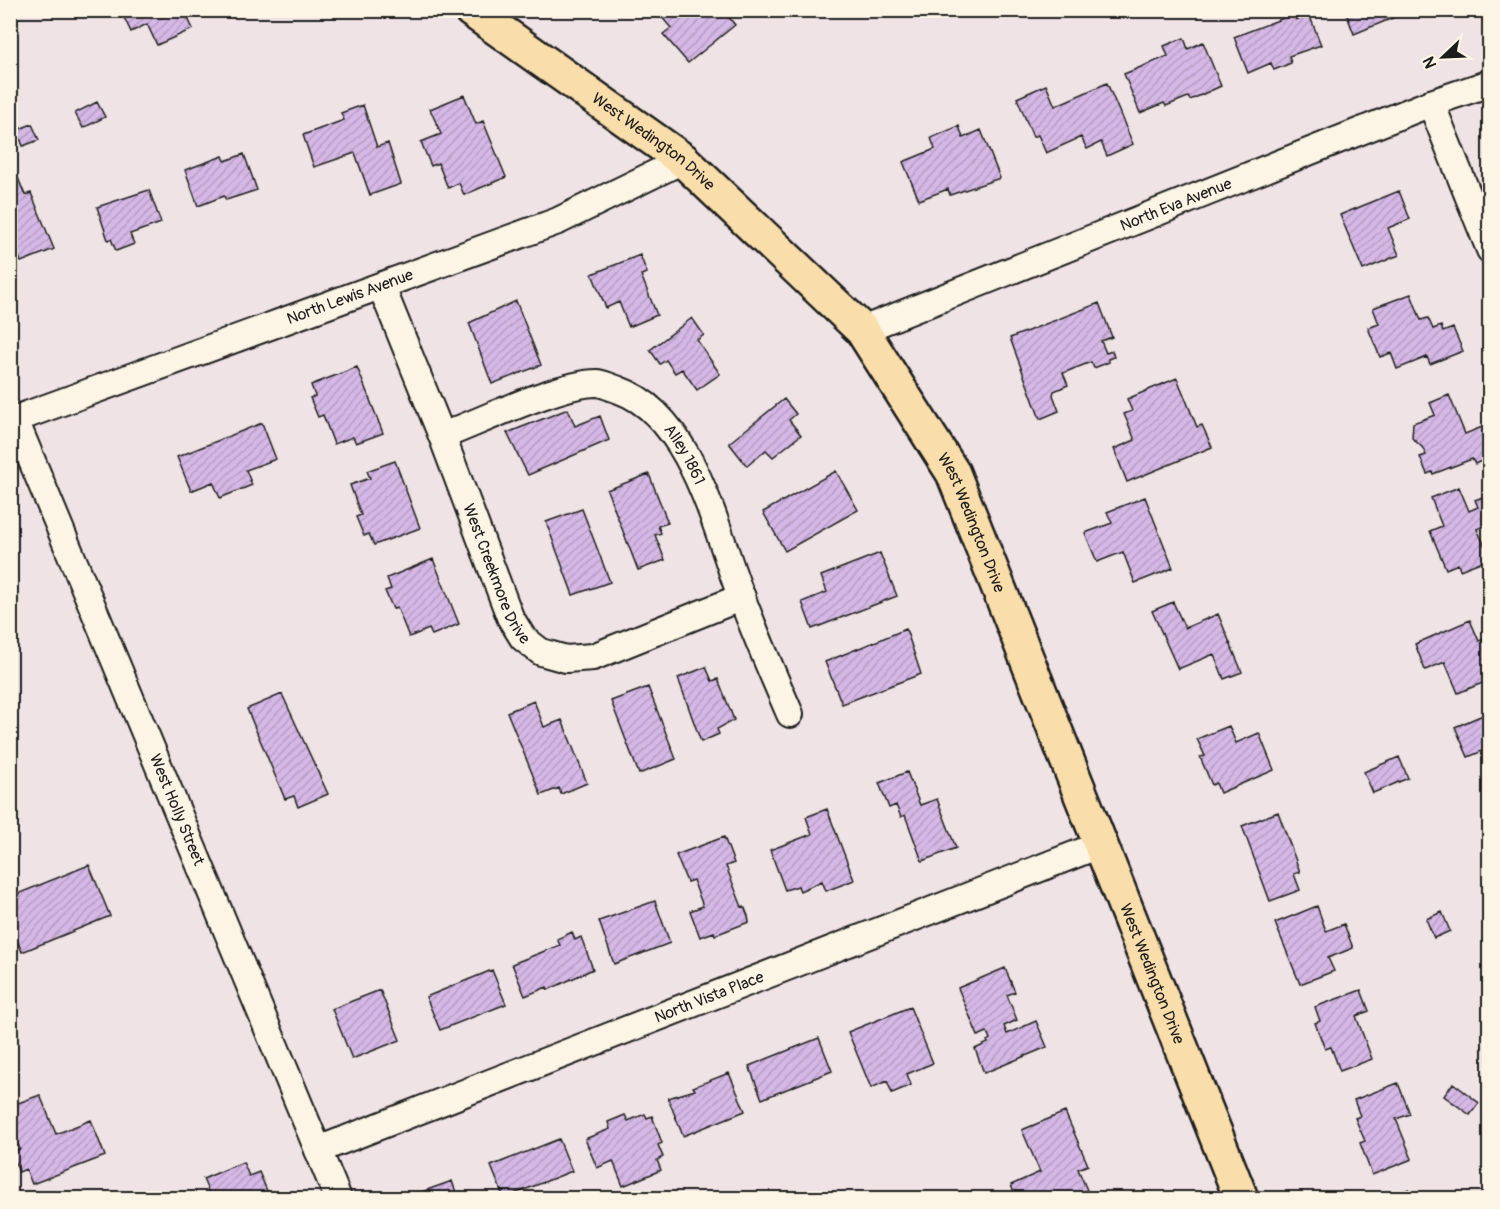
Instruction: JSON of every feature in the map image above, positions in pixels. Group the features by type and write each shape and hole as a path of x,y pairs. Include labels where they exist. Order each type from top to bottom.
{"main road":[{"name":"West Wedington Drive","path":"471,10 683,160 862,330 953,473 1241,1198"}],"street":[{"name":"North Eva Avenue","path":"862,330 1431,103 1490,83"},
{"path":"1431,103 1490,250"},
{"name":"North Lewis Avenue","path":"13,421 382,288 558,221 683,160"},
{"name":"West Creekmore Drive","path":"382,288 442,436 510,617 523,638 541,652 566,659 593,657 742,597"},
{"name":"Alley 1861","path":"442,436 564,389 598,383 627,393 654,411 675,436 695,472 742,597 790,714"},
{"name":"West Holly Street","path":"13,421 338,1198"},
{"name":"North Vista Place","path":"318,1150 1102,844"}],"building":[{"path":"184,10 193,29 157,45 147,24 131,32 121,11"},
{"path":"656,10 723,10 735,25 688,63 663,34 671,28"},
{"path":"1345,10 1412,10 1354,34"},
{"path":"1294,14 1296,20 1309,14 1321,45 1289,56 1291,63 1274,70 1271,63 1248,73 1234,37"},
{"path":"1184,38 1188,49 1203,42 1221,86 1190,100 1188,97 1166,106 1164,103 1140,113 1124,74 1168,56 1164,46"},
{"path":"1107,83 1133,144 1107,156 1101,142 1087,149 1081,137 1046,153 1038,135 1033,137 1017,98 1046,85 1055,106"},
{"path":"464,95 476,124 483,121 506,177 464,195 459,183 448,188 438,163 431,166 421,142 441,134 430,109"},
{"path":"97,102 105,117 83,128 75,113"},
{"path":"363,105 377,147 388,143 401,184 370,195 355,153 314,167 303,135 344,120 341,113"},
{"path":"32,124 39,140 23,146 17,130"},
{"path":"959,126 963,138 981,130 1000,178 950,195 948,189 919,200 903,162 935,149 931,138"},
{"path":"244,154 257,190 226,200 224,196 198,206 185,170 223,156 225,161"},
{"path":"16,173 25,195 31,193 54,249 21,262 10,236 10,176"},
{"path":"149,190 161,223 130,234 134,244 116,251 111,239 108,240 97,207"},
{"path":"1399,191 1410,219 1388,228 1399,255 1363,270 1340,215"},
{"path":"640,255 647,273 641,275 657,315 629,327 619,302 606,308 592,274"},
{"path":"1411,294 1421,320 1428,318 1433,329 1441,326 1443,332 1453,328 1463,351 1430,364 1427,357 1397,369 1391,353 1380,357 1368,328 1379,324 1373,308"},
{"path":"516,301 541,365 492,384 469,323"},
{"path":"1099,303 1112,337 1101,341 1106,353 1112,351 1114,357 1108,359 1109,362 1094,368 1091,362 1063,373 1068,385 1054,391 1053,395 1059,411 1040,419 1010,338"},
{"path":"692,318 704,335 697,340 720,374 697,390 682,369 675,373 666,360 660,364 650,350"},
{"path":"357,367 383,433 356,443 353,437 334,444 323,415 318,417 310,398 315,396 311,385"},
{"path":"1177,378 1197,427 1202,425 1212,447 1127,482 1114,449 1135,440 1124,414 1132,411 1127,399"},
{"path":"1449,395 1465,434 1489,424 1490,457 1475,464 1472,459 1433,474 1432,472 1427,474 1420,457 1426,455 1422,447 1412,438 1413,423 1435,415 1430,403"},
{"path":"784,399 796,414 789,420 801,435 773,457 766,450 747,466 729,443"},
{"path":"568,409 575,426 600,416 609,440 528,475 507,433"},
{"path":"262,423 276,459 246,470 252,485 220,498 213,482 191,491 177,457"},
{"path":"395,461 420,528 374,545 369,534 364,536 356,517 361,515 350,485 370,478 367,471"},
{"path":"836,471 858,510 785,551 763,512"},
{"path":"649,474 668,523 658,526 661,533 655,535 665,560 638,570 607,490"},
{"path":"1459,487 1469,511 1478,507 1475,500 1490,494 1490,524 1477,529 1488,553 1486,554 1488,559 1460,570 1458,564 1446,569 1430,531 1442,526 1431,498"},
{"path":"1145,497 1173,568 1135,583 1123,552 1097,562 1085,533 1112,523 1107,512"},
{"path":"582,509 610,582 573,595 546,522"},
{"path":"880,553 897,596 812,629 802,602 827,592 821,576"},
{"path":"433,559 459,624 432,635 429,629 409,637 397,607 393,609 385,591 391,589 387,578"},
{"path":"1173,602 1185,628 1218,614 1242,672 1224,679 1214,654 1178,669 1152,611"},
{"path":"1470,620 1479,641 1490,637 1490,680 1458,693 1445,662 1425,670 1415,644"},
{"path":"906,629 921,674 842,704 825,662"},
{"path":"706,667 712,681 718,679 734,720 717,729 719,734 701,742 678,678"},
{"path":"648,687 676,759 639,774 611,701"},
{"path":"282,694 328,794 298,807 294,796 285,799 247,709"},
{"path":"534,701 544,727 562,720 587,783 561,794 559,788 541,795 507,712"},
{"path":"1490,712 1490,748 1468,757 1455,727"},
{"path":"1229,726 1236,743 1259,733 1274,770 1220,793 1216,783 1212,785 1200,757 1205,756 1197,739"},
{"path":"1399,757 1408,778 1373,793 1364,772"},
{"path":"907,772 920,805 937,799 956,848 922,861 905,815 901,817 896,805 889,808 879,783"},
{"path":"827,809 854,880 826,891 822,881 800,891 798,886 785,890 770,850 812,834 806,817"},
{"path":"1278,812 1300,872 1294,874 1300,890 1270,901 1242,826"},
{"path":"724,837 734,863 726,866 749,922 715,935 714,932 700,937 690,911 703,906 693,880 687,882 676,855"},
{"path":"89,865 110,916 22,952 10,923 10,897"},
{"path":"655,901 670,943 614,964 599,921"},
{"path":"1317,906 1326,931 1344,924 1353,948 1328,958 1334,971 1300,984 1275,923"},
{"path":"1442,912 1450,931 1434,938 1426,919"},
{"path":"572,932 575,940 581,937 593,969 548,990 547,987 525,996 512,964 560,945 557,939"},
{"path":"1005,968 1015,992 1007,995 1017,1020 1004,1026 1007,1034 1036,1021 1047,1047 984,1073 975,1049 988,1043 990,1039 987,1032 978,1036 958,988"},
{"path":"492,970 506,1004 440,1030 426,997"},
{"path":"380,990 400,1040 352,1059 332,1009"},
{"path":"1361,990 1369,1011 1356,1016 1372,1059 1340,1071 1331,1047 1325,1049 1315,1023 1320,1021 1315,1007"},
{"path":"910,1007 933,1063 907,1074 911,1085 892,1093 887,1081 871,1088 848,1032"},
{"path":"819,1038 832,1071 762,1099 749,1066"},
{"path":"729,1073 745,1111 683,1136 668,1098 695,1090 693,1087"},
{"path":"1398,1083 1410,1114 1396,1119 1412,1159 1372,1175 1360,1143 1365,1141 1355,1118 1360,1116 1354,1100"},
{"path":"1453,1083 1479,1103 1470,1115 1444,1096"},
{"path":"40,1095 56,1134 91,1120 105,1156 32,1184 26,1169 19,1172 11,1152 20,1149 10,1126 10,1106"},
{"path":"1065,1112 1088,1165 1078,1169 1087,1190 1068,1198 1016,1198 1011,1185 1040,1172 1022,1130"},
{"path":"645,1114 647,1118 652,1116 662,1143 658,1145 663,1157 657,1160 661,1170 623,1186 613,1161 597,1168 585,1139 610,1129 608,1122 625,1115 628,1121"},
{"path":"559,1139 572,1171 504,1198 491,1166"},
{"path":"243,1162 249,1176 259,1172 270,1198 211,1198 203,1179"},
{"path":"452,1181 458,1198 417,1198 416,1194"},
{"path":"1409,1189 1412,1198 1384,1198"}]}
